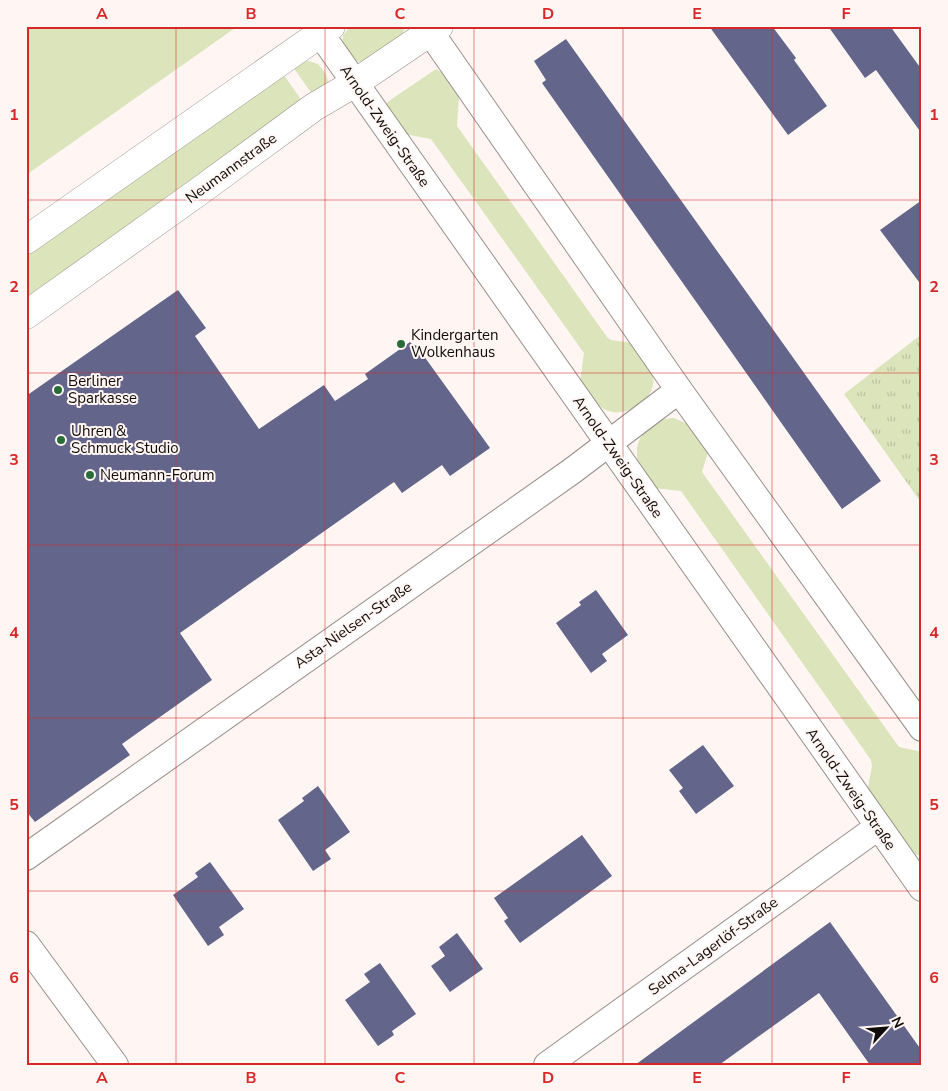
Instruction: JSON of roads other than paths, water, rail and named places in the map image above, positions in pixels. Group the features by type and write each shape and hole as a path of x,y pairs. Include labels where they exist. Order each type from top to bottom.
{"street":[{"name":"Neumannstraße","path":"26,315 314,107 355,83 432,28"},
{"path":"432,28 679,390 922,728"},
{"name":"Arnold-Zweig-Straße","path":"323,29 355,83 922,888"},
{"path":"26,240 323,29"},
{"name":"Asta-Nielsen-Straße","path":"26,857 608,444 679,390"},
{"name":"Selma-Lagerlöf-Straße","path":"547,1065 878,827"},
{"path":"26,944 115,1065"}],"place":[{"name":"Kindergarten Wolkenhaus","path":"401,344"},
{"name":"Berliner Sparkasse","path":"58,390"},
{"name":"Uhren & Schmuck Studio","path":"61,440"},
{"name":"Neumann-Forum","path":"90,475"}]}
